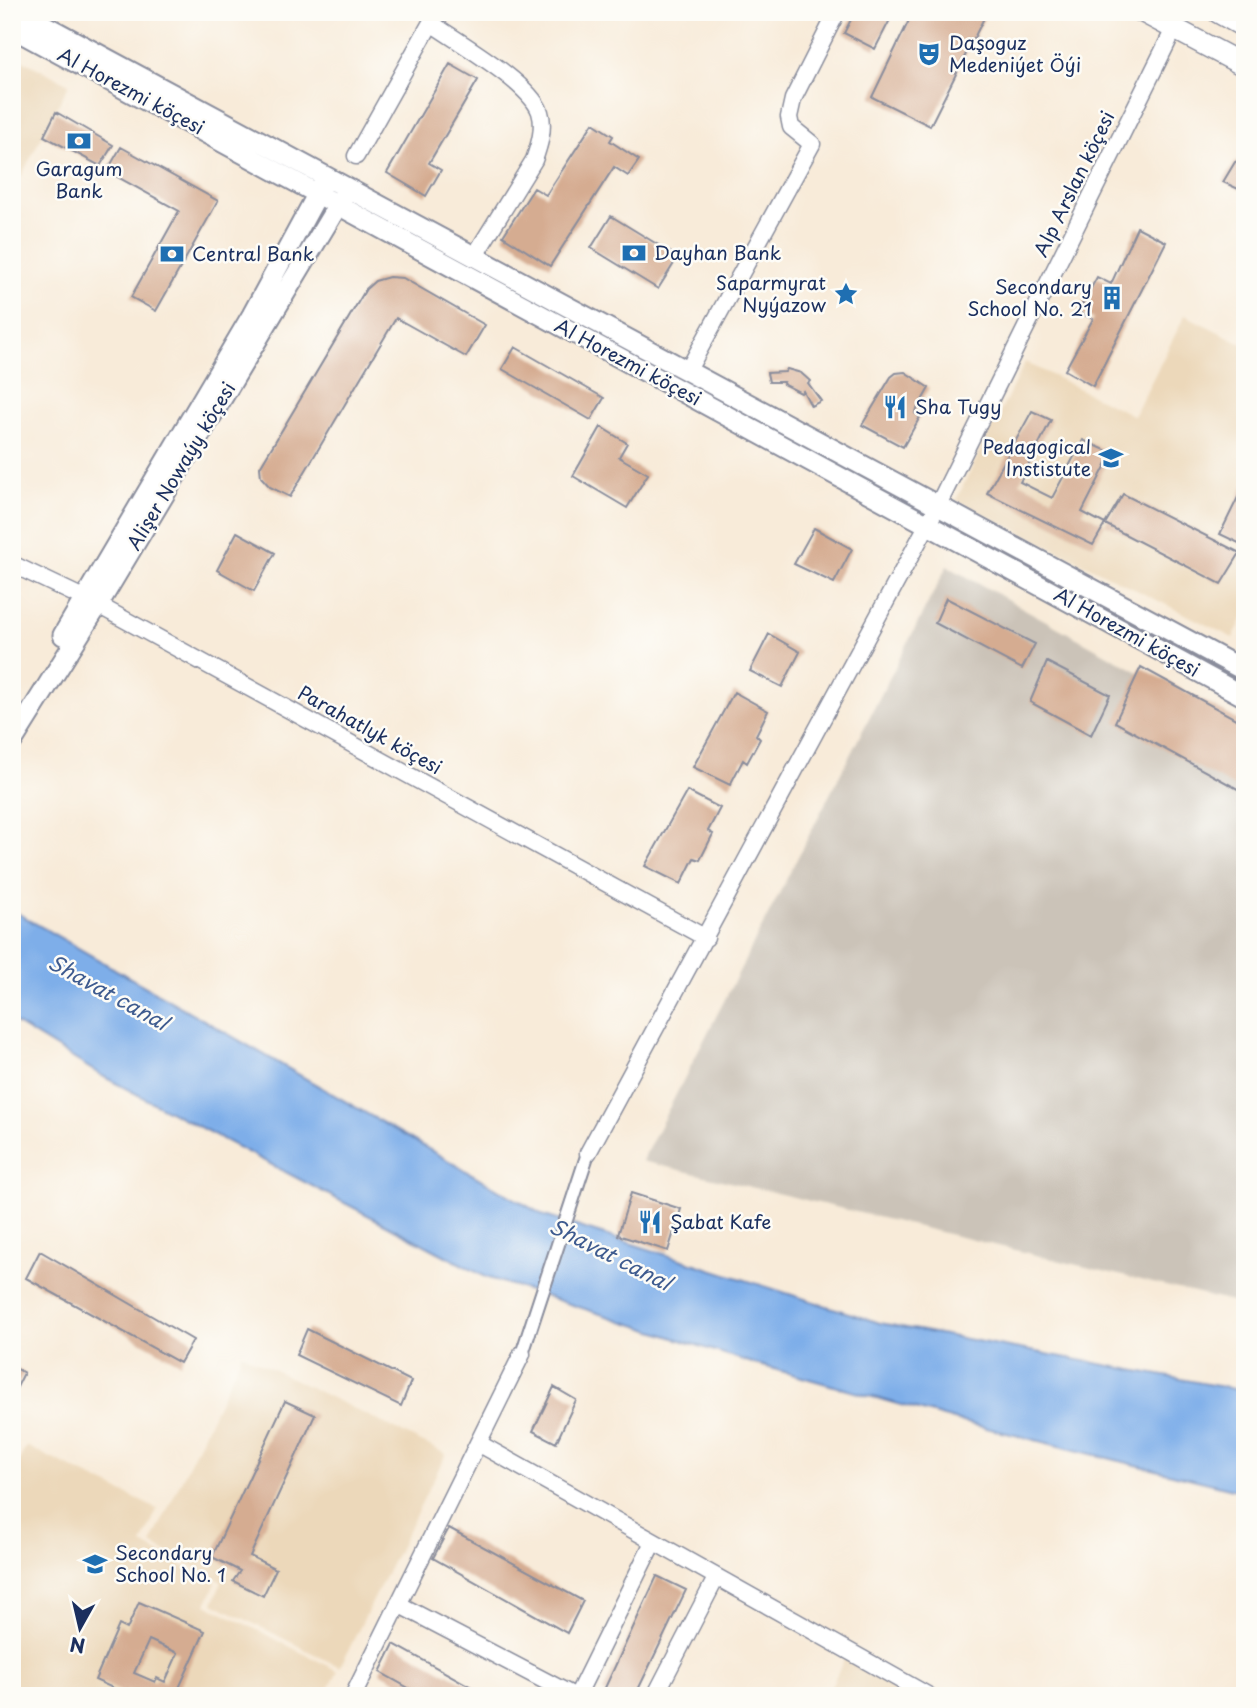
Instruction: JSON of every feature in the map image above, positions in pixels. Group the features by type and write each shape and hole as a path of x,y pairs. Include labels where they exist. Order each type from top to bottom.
{"main road":[{"path":"1143,12 1245,65"},
{"path":"1218,12 1245,27"}],"street":[{"name":"Al Horezmi köçesi","path":"20,12 343,197 928,525 1243,693"},
{"path":"687,372 812,144 791,127 789,111 837,12"},
{"path":"356,156 434,18 512,79 532,99 539,111 542,123 539,146 534,160 474,257"},
{"name":"Al Horezmi köçesi","path":"12,28 322,185"},
{"name":"Alp Arslan köçesi","path":"588,1153 928,525 1174,29"},
{"name":"Alişer Nowaýy köçesi","path":"12,742 322,185"},
{"name":"Al Horezmi köçesi","path":"343,197 474,257 1245,671"},
{"name":"Alişer Nowaýy köçesi","path":"12,719 92,602 343,197"},
{"name":"Parahatlyk köçesi","path":"12,564 92,602 706,938"},
{"path":"352,1696 522,1353 588,1153"},
{"path":"478,1443 929,1696"},
{"path":"398,1604 575,1696 653,1542"},
{"path":"655,1696 716,1578"}],"shaded area":[{"path":"12,55 69,84 12,194"},
{"name":"Pedagogical Instistute","path":"1185,315 1245,345 1245,614 1233,638 956,500 1025,362 1134,416"},
{"path":"947,566 1245,731 1245,1305 642,1161"},
{"path":"242,1354 446,1454 340,1667 213,1603 222,1582 151,1544"},
{"name":"Secondary School No. 1","path":"26,1446 157,1509 142,1544 216,1583 206,1604 338,1671 325,1696 12,1696 12,1475"},
{"path":"846,1656 917,1696 826,1696"}],"water":[{"name":"Shavat canal","path":"12,910 545,1216 880,1323 1245,1391 1245,1492 954,1420 749,1362 486,1277 104,1077 12,1021"}],"building":[{"path":"855,12 894,12 875,49 844,33"},
{"name":"Daşoguz Medeniýet Öýi","path":"913,12 987,12 930,126 872,97"},
{"path":"450,64 478,80 429,163 441,170 426,196 387,173"},
{"name":"Garagum Bank","path":"56,112 113,145 100,166 44,136"},
{"path":"593,123 613,136 610,141 639,160 628,176 614,167 550,266 503,236 534,188 546,195"},
{"name":"Central Bank","path":"121,147 218,201 156,311 131,297 179,211 107,171"},
{"path":"1245,158 1245,192 1223,182 1235,162"},
{"name":"Dayhan Bank","path":"611,216 678,257 658,289 591,248"},
{"name":"Secondary School No. 21","path":"1137,227 1166,242 1093,386 1065,370 1093,319 1078,312 1097,277 1111,284"},
{"path":"389,277 403,278 485,325 466,357 396,318 290,497 270,487 261,477 260,467 366,289 375,281"},
{"path":"515,347 604,398 591,420 502,369"},
{"path":"787,369 801,373 810,381 808,383 821,401 811,406 803,391 801,393 783,384 784,382 769,382 767,373 785,372"},
{"name":"Sha Tugy","path":"905,372 929,388 915,413 920,417 903,447 862,425 891,377"},
{"path":"1032,411 1051,420 1020,482 1052,498 1083,440 1112,453 1082,512 1105,524 1093,545 987,493"},
{"path":"601,427 627,443 619,457 648,474 627,508 573,476"},
{"path":"1245,483 1245,546 1220,534"},
{"path":"1123,494 1240,553 1221,584 1105,524"},
{"path":"814,528 852,549 834,583 794,564"},
{"path":"237,532 275,553 254,591 217,570"},
{"path":"946,598 1035,644 1022,669 935,623"},
{"path":"769,634 800,652 782,687 750,671"},
{"path":"1047,662 1110,695 1091,735 1030,702"},
{"path":"1141,667 1245,724 1245,793 1115,722"},
{"path":"734,692 768,711 756,735 760,739 747,763 743,760 730,785 693,767"},
{"path":"687,791 720,808 708,831 713,834 700,860 694,858 681,884 645,866"},
{"name":"Şabat Kafe","path":"631,1193 681,1209 668,1251 618,1235"},
{"path":"40,1251 193,1340 180,1363 26,1278"},
{"path":"307,1329 411,1381 401,1406 296,1355"},
{"path":"12,1366 24,1373 12,1397"},
{"path":"554,1387 576,1400 556,1443 533,1431"},
{"path":"285,1401 315,1415 250,1556 276,1569 263,1596 233,1581 240,1571 212,1557"},
{"path":"449,1528 583,1601 567,1633 433,1558"},
{"path":"657,1576 686,1590 635,1696 610,1696 603,1692"},
{"path":"139,1602 205,1631 179,1688 197,1696 142,1696 128,1690 126,1694 95,1680 119,1625 127,1629","holes":["149,1640 178,1653 165,1682 157,1678 155,1682 134,1673"]},
{"path":"394,1644 488,1696 423,1696 380,1672"}],"place":[{"name":"Daşoguz Medeniýet Öýi","path":"929,54"},
{"name":"Garagum Bank","path":"79,141"},
{"name":"Dayhan Bank","path":"634,253"},
{"name":"Central Bank","path":"172,254"},
{"name":"Saparmyrat Nyýazow","path":"846,294"},
{"name":"Secondary School No. 21","path":"1112,298"},
{"name":"Sha Tugy","path":"895,407"},
{"name":"Pedagogical Instistute","path":"1111,458"},
{"name":"Şabat Kafe","path":"650,1222"},
{"name":"Secondary School No. 1","path":"95,1564"}]}
